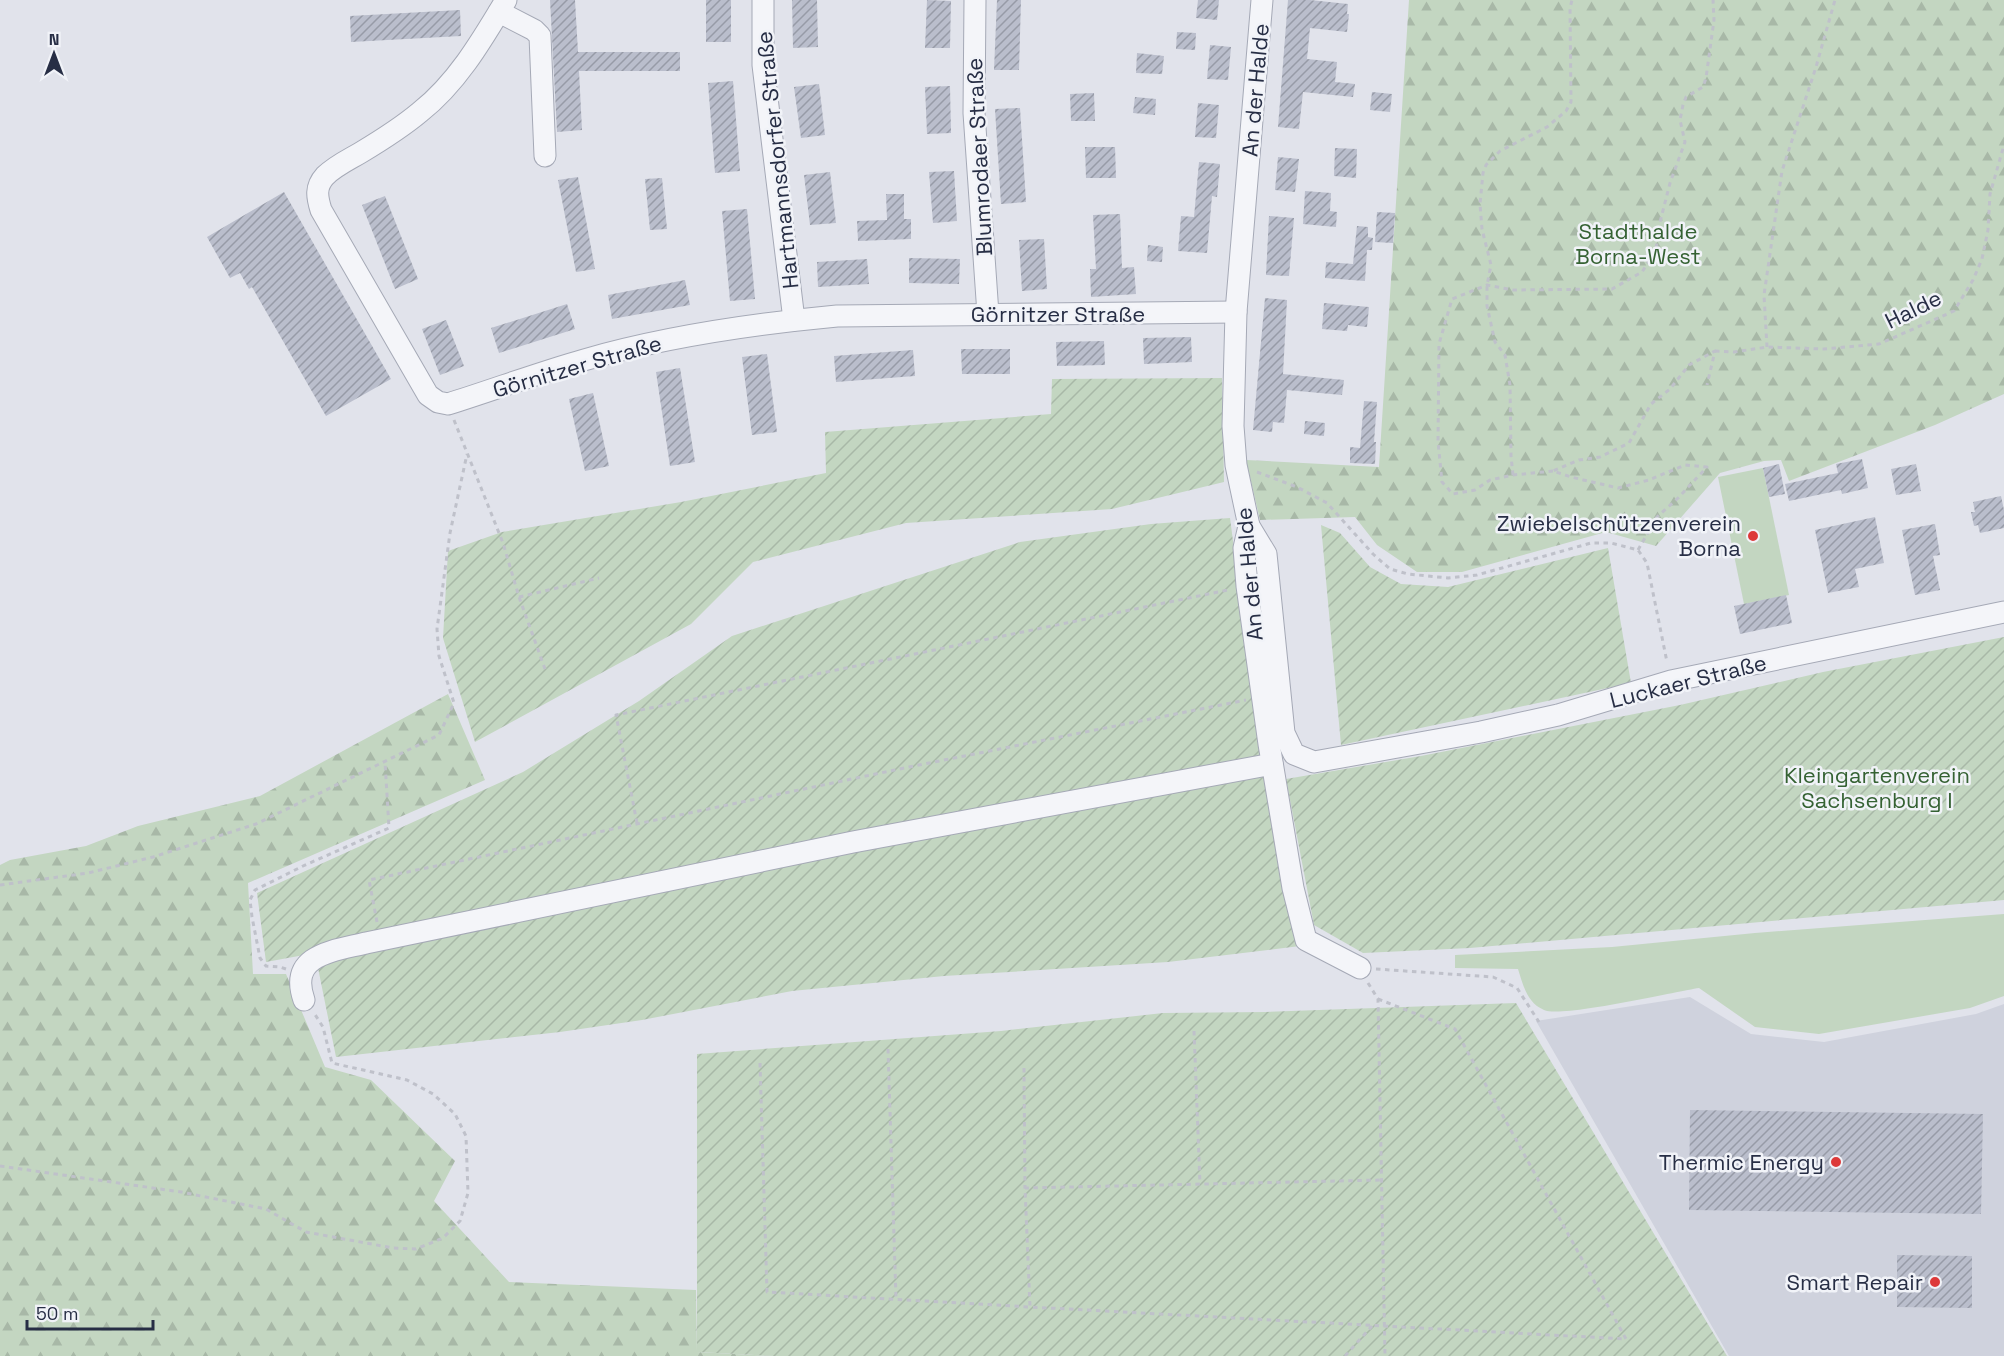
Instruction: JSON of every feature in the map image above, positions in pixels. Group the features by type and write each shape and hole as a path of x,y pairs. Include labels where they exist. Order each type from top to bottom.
{"street":[{"name":"Hartmannsdorfer Straße","path":"763,0 763,65 794,320"},
{"name":"Blumrodaer Straße","path":"975,0 974,113 987,314"},
{"name":"An der Halde","path":"1263,0 1236,312 1233,426 1236,465 1249,526 1244,548 1272,764 1293,888 1306,940 1360,968"},
{"path":"448,405 428,395 321,210 317,195 320,183 332,170 422,111 444,89 474,52 502,6 540,36 545,156"},
{"name":"Görnitzer Straße","path":"448,405 583,360 633,347 703,333 794,320 837,316 1236,312"},
{"name":"Luckaer Straße","path":"1249,526 1266,554 1284,733 1293,754 1314,762 1372,753 1558,715 1671,681 2004,612"},
{"path":"304,1000 300,989 301,977 307,965 319,955 380,940 853,842 1272,764"}],"path":[{"path":"1513,475 1510,385 1505,354 1495,342 1486,306 1491,266 1482,229 1480,204 1483,173 1486,165 1500,151 1547,126 1566,111 1571,102 1570,8 1572,0"},
{"path":"1713,0 1714,20 1706,78 1703,87 1686,97 1683,105 1680,120 1684,142 1670,183 1658,230 1656,250 1642,272 1612,290 1513,290 1487,285 1452,299 1439,344 1438,441 1442,482 1453,494 1475,490 1490,480 1553,471 1579,460 1600,457 1629,443 1651,405 1670,389 1689,365 1715,351"},
{"path":"1767,347 1764,295 1782,171 1835,0"},
{"name":"Halde","path":"1715,351 1734,352 1767,347 1824,349 1879,344 1954,311 1973,280 1982,258 1988,230 1990,194 2004,145"},
{"path":"1707,385 1715,351"},
{"path":"448,405 503,543 519,597 545,669"},
{"path":"0,885 88,873 153,857 256,824 440,735 454,703 439,656 437,629 450,533 467,454"},
{"path":"1236,465 1297,487 1327,503 1373,554 1390,569 1408,574 1448,578 1477,575 1591,543 1611,543 1638,550 1647,563 1671,681"},
{"path":"1553,471 1618,489 1649,480 1685,465 1707,467 1658,517 1638,550"},
{"path":"519,597 599,578"},
{"path":"637,824 616,715 1248,586"},
{"path":"380,940 369,880 1262,696"},
{"path":"301,977 280,967 266,966 260,958 250,900 255,890 389,828 385,761"},
{"path":"1360,968 1378,999 1384,1356"},
{"path":"1360,968 1493,977 1517,988 1539,1022"},
{"path":"759,1063 767,1292 1626,1339 1455,1029 1378,999"},
{"path":"0,1166 192,1194 266,1209 306,1232 393,1248 416,1249 444,1238 460,1221 468,1193 466,1136 455,1114 433,1094 407,1080 332,1063 323,1028 304,1000"},
{"path":"1194,1031 1200,1184"},
{"path":"888,1049 896,1299"},
{"path":"1024,1068 1025,1188 1030,1306"},
{"path":"1025,1188 1382,1180"},
{"path":"1345,1356 1373,1326"}],"shaded area":[{"path":"1690,997 1751,1034 1824,1042 1976,1014 2004,1004 2004,1356 1729,1356 1536,1021"}],"green space":[{"name":"Stadthalde Borna-West","path":"1409,0 2004,0 2004,394 1935,425 1789,481 1781,460 1764,461 1720,473 1656,546 1606,532 1462,572 1417,572 1377,545 1355,517 1260,520 1246,460 1379,467"},
{"path":"1222,378 1224,482 1112,509 906,523 753,562 691,624 475,742 443,638 448,551 502,532 681,502 826,473 825,432 1051,414 1052,379"},
{"name":"Zwiebelschützenverein Borna","path":"1763,468 1789,595 1744,604 1718,477"},
{"path":"1230,518 1253,694 1300,946 1168,962 944,976 792,991 642,1020 560,1032 336,1057 315,953 266,962 257,893 523,772 639,701 732,636 1020,542 1151,524"},
{"path":"1321,525 1340,533 1370,567 1401,584 1448,587 1608,548 1631,683 1341,745"},
{"name":"Kleingartenverein Sachsenburg I","path":"2004,637 2004,900 1470,948 1363,953 1314,925 1286,779 1421,756 1680,705 1823,672"},
{"path":"448,694 485,780 248,883 253,974 286,974 325,1067 371,1080 455,1161 434,1201 509,1282 696,1290 697,1352 774,1356 0,1356 0,865 10,860 86,846 138,826 260,796"},
{"path":"2004,914 2004,996 1970,1008 1819,1034 1755,1027 1699,988 1594,1008 1555,1012 1544,1010 1533,1003 1518,969 1455,968 1455,955 1612,947 1755,933"},
{"path":"1516,1003 1727,1356 774,1356 697,1352 697,1054 1001,1031 1163,1013 1265,1012"}],"building":[{"path":"550,0 575,0 578,52 680,52 680,71 579,71 582,130 557,132"},
{"path":"706,0 731,0 731,42 706,42"},
{"path":"792,0 817,0 818,47 793,48"},
{"path":"927,0 951,1 950,48 925,48"},
{"path":"997,0 1021,0 1019,70 994,70"},
{"path":"1198,0 1219,0 1217,20 1196,18"},
{"path":"1288,0 1348,4 1347,32 1310,28 1307,59 1337,62 1335,82 1355,84 1353,97 1303,92 1299,129 1278,127"},
{"path":"460,10 461,36 351,42 350,16"},
{"path":"1177,32 1196,33 1195,50 1176,49"},
{"path":"1210,45 1231,47 1228,80 1207,79"},
{"path":"1137,53 1164,56 1162,74 1136,73"},
{"path":"733,81 740,171 715,173 708,83"},
{"path":"819,84 825,135 801,138 794,87"},
{"path":"950,86 951,133 927,134 925,87"},
{"path":"1372,92 1392,94 1390,112 1370,110"},
{"path":"1094,93 1095,121 1071,121 1070,94"},
{"path":"1135,97 1156,99 1155,115 1133,113"},
{"path":"1198,103 1219,105 1216,138 1195,137"},
{"path":"1020,108 1026,202 1001,204 995,109"},
{"path":"1085,147 1115,147 1116,178 1086,178"},
{"path":"1335,148 1357,149 1356,178 1334,176"},
{"path":"1278,157 1299,159 1295,192 1275,190"},
{"path":"1199,162 1220,164 1217,197 1212,196 1207,253 1178,251 1181,216 1194,217"},
{"path":"954,171 957,221 933,223 929,172"},
{"path":"830,172 836,223 810,225 804,175"},
{"path":"578,177 595,269 576,272 558,180"},
{"path":"662,178 667,229 650,230 645,179"},
{"path":"1305,191 1331,193 1330,211 1337,212 1336,227 1303,224"},
{"path":"284,192 391,379 326,416 252,287 249,289 240,273 230,278 207,237"},
{"path":"886,194 904,194 904,219 911,219 911,239 858,241 857,221 887,220"},
{"path":"385,196 418,279 395,289 362,205"},
{"path":"747,209 755,299 730,301 722,211"},
{"path":"1377,212 1395,213 1393,243 1375,242"},
{"path":"1120,214 1122,268 1134,267 1136,294 1091,297 1090,269 1096,269 1093,215"},
{"path":"1269,216 1294,218 1289,276 1266,275"},
{"path":"1357,226 1368,227 1368,237 1373,238 1372,250 1367,250 1365,281 1325,278 1326,262 1353,264"},
{"path":"1044,239 1047,289 1022,291 1019,240"},
{"path":"1148,245 1163,247 1162,262 1147,261"},
{"path":"909,258 960,259 959,284 909,283"},
{"path":"867,259 869,284 818,287 817,262"},
{"path":"685,280 690,305 612,319 608,295"},
{"path":"1265,298 1287,300 1283,374 1344,380 1342,395 1287,390 1284,423 1273,422 1272,432 1253,430"},
{"path":"1324,303 1369,307 1367,327 1348,325 1347,331 1322,329"},
{"path":"567,304 575,329 499,353 491,328"},
{"path":"446,320 464,366 440,375 422,329"},
{"path":"1191,337 1192,362 1144,364 1143,338"},
{"path":"1104,341 1105,365 1057,366 1056,342"},
{"path":"961,349 1010,349 1010,374 962,374"},
{"path":"913,350 915,376 836,382 834,356"},
{"path":"767,354 777,432 752,435 742,357"},
{"path":"680,368 695,462 670,466 656,372"},
{"path":"593,393 609,466 585,471 569,399"},
{"path":"1364,401 1377,402 1375,464 1350,463 1350,447 1360,448"},
{"path":"1305,421 1325,423 1324,436 1304,434"},
{"path":"1862,459 1868,488 1842,494 1841,490 1789,501 1785,484 1838,473 1836,464"},
{"path":"1779,464 1785,494 1769,497 1763,468"},
{"path":"1916,464 1921,491 1896,495 1891,469"},
{"path":"2001,496 2004,528 1980,533 1978,525 1974,526 1971,512 1975,512 1973,502"},
{"path":"1875,517 1884,563 1855,569 1859,587 1828,593 1815,530"},
{"path":"1935,524 1940,555 1933,556 1940,590 1915,595 1902,530"},
{"path":"1786,595 1792,623 1740,634 1734,606"},
{"name":"Thermic Energy","path":"1690,1110 1983,1114 1981,1214 1689,1210"},
{"path":"1897,1255 1972,1256 1972,1308 1897,1307"}],"place":[{"name":"Zwiebelschützenverein Borna","path":"1753,536"},
{"name":"Thermic Energy","path":"1836,1162"},
{"name":"Smart Repair","path":"1935,1282"}]}
